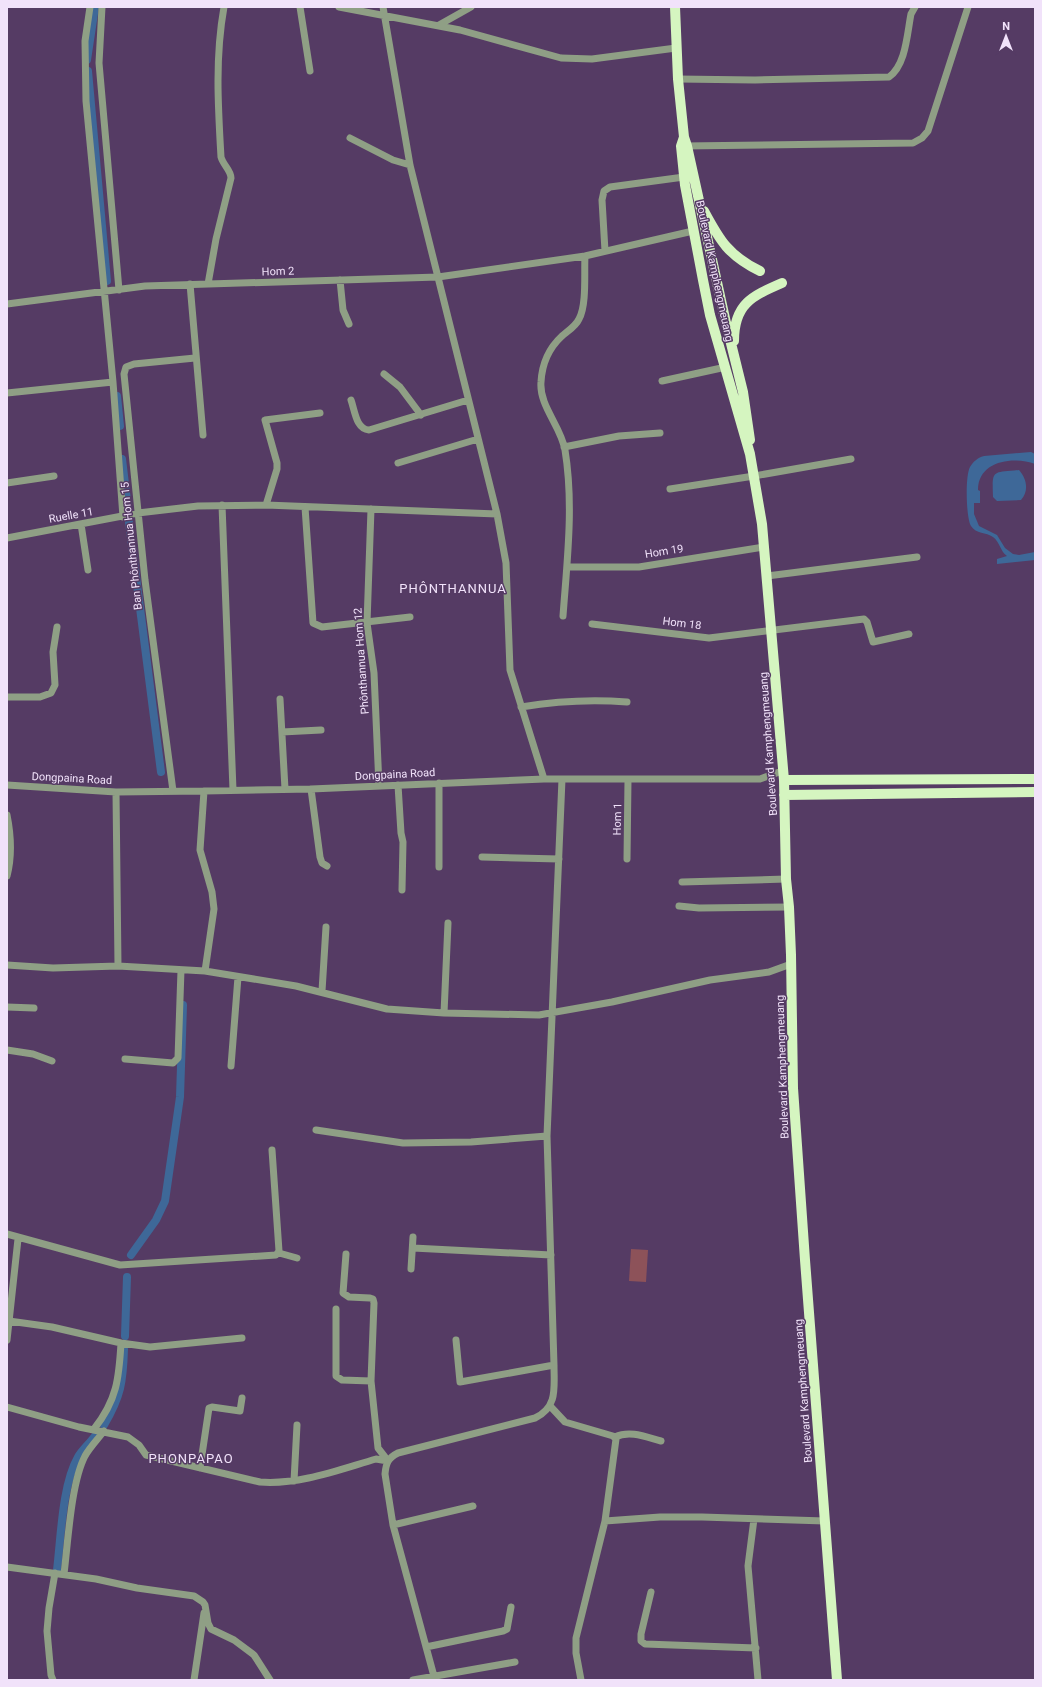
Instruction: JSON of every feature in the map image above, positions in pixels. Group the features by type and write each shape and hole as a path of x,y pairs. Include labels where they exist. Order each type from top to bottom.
{"main road":[{"name":"Boulevard Kamphengmeuang","path":"675,7 678,79 684,143 684,177 706,296 750,454 767,576 770,632 784,795 786,879 789,906 791,964 793,1088 837,1680"},
{"name":"Boulevard Kamphengmeuang","path":"684,143 699,200 719,294 734,354 747,418 750,454"},
{"path":"699,200 718,236 730,251 742,262 760,271"},
{"path":"734,354 735,324 744,304 762,291 782,283"},
{"path":"783,776 1035,778"},
{"path":"784,795 1035,792"}],"street":[{"path":"90,7 85,41 86,101 103,291 113,382 123,517"},
{"path":"102,7 99,63 119,290"},
{"path":"208,284 216,239 231,178 231,175 222,163 221,157 218,97 218,46 224,7"},
{"path":"300,7 310,71"},
{"path":"339,7 384,11 561,58 592,59 676,48"},
{"path":"439,25 471,7"},
{"path":"678,79 755,80 889,77 896,72 900,65 911,14 915,7"},
{"path":"684,143 913,143 922,138 928,131 968,7"},
{"path":"384,11 410,165 497,514 506,563 510,670 544,779"},
{"path":"350,138 393,160 410,165"},
{"path":"605,251 602,200 604,192 610,187 684,177"},
{"name":"Hom 2","path":"7,304 144,286 438,277 585,256 693,231"},
{"path":"563,616 570,501 568,472 560,433 544,401 541,384 542,375 550,350 579,319 582,308 585,256"},
{"path":"703,280 716,278"},
{"path":"340,280 343,310 349,324"},
{"path":"190,284 202,435"},
{"path":"706,296 719,294"},
{"name":"Ban Phônthannua Hom 15","path":"173,791 138,513 124,374 126,367 134,364 195,358"},
{"path":"662,381 726,367"},
{"path":"384,374 400,388 421,415"},
{"path":"7,393 113,382"},
{"path":"351,400 359,424 366,430 468,400"},
{"path":"266,505 278,463 265,420 320,413"},
{"path":"564,447 619,436 660,433"},
{"path":"398,463 478,439"},
{"path":"670,489 851,459"},
{"path":"7,483 54,476"},
{"path":"222,505 233,790"},
{"name":"Ruelle 11","path":"7,538 138,513 222,505 266,505 497,514"},
{"path":"305,507 313,623 322,627 410,617"},
{"name":"Phônthannua Hom 12","path":"371,509 367,623 374,673 379,786"},
{"path":"81,524 88,570"},
{"name":"Hom 19","path":"566,567 639,566 764,547"},
{"path":"767,576 916,557"},
{"name":"Hom 18","path":"592,624 709,638 770,632 864,619 867,622 874,642 909,634"},
{"path":"7,697 40,697 51,693 55,685 53,652 57,627"},
{"path":"280,699 285,789"},
{"path":"521,707 553,702 594,700 627,702"},
{"path":"282,732 321,730"},
{"name":"Dongpaina Road","path":"7,785 116,792 204,791 311,789 544,779 760,779 783,776"},
{"path":"434,1678 393,1525 385,1474 388,1460 398,1452 535,1418 544,1414 551,1407 553,1397 554,1365 548,1136 562,779"},
{"name":"Hom 1","path":"627,859 628,780"},
{"path":"438,867 439,783"},
{"path":"398,785 401,833 403,842 402,890"},
{"path":"311,789 320,857 322,863 327,866"},
{"path":"204,791 200,850 214,899 214,909 205,971"},
{"path":"116,792 118,966"},
{"path":"7,815 10,845 10,865 7,876"},
{"path":"482,857 558,859"},
{"path":"682,882 786,879"},
{"path":"680,906 699,908 789,906"},
{"path":"444,1013 448,923"},
{"path":"322,991 326,927"},
{"path":"7,965 53,968 118,966 205,971 322,991 387,1009 444,1013 539,1015 552,1014 710,980 768,972 791,964"},
{"path":"126,1059 173,1063 178,1058 181,970"},
{"path":"231,1066 238,976"},
{"path":"7,1007 34,1008"},
{"path":"7,1050 29,1053 48,1058 52,1061"},
{"path":"316,1130 403,1143 471,1142 548,1136"},
{"path":"272,1150 279,1253"},
{"path":"7,1234 18,1239 120,1265 207,1260 279,1253 298,1258"},
{"path":"411,1269 413,1237"},
{"path":"7,1340 10,1321 9,1301 18,1239"},
{"path":"413,1248 551,1255"},
{"path":"346,1254 343,1293 349,1297 373,1299 371,1381 378,1448 388,1460"},
{"path":"336,1309 336,1376 342,1380 371,1381"},
{"path":"10,1321 52,1327 121,1343 160,1347 242,1338"},
{"path":"456,1340 460,1382 554,1365"},
{"path":"94,1429 115,1393 119,1379 121,1343"},
{"path":"200,1468 209,1408 212,1407 240,1411 242,1398"},
{"path":"7,1407 104,1431 134,1441 146,1455 260,1482 277,1483 294,1481 376,1459 388,1460"},
{"path":"551,1407 565,1422 615,1437 621,1434 634,1434 661,1441"},
{"path":"294,1481 297,1425"},
{"path":"64,1574 76,1483 80,1467 86,1455 104,1431"},
{"path":"581,1680 576,1653 576,1638 605,1520 615,1437"},
{"path":"393,1525 473,1506"},
{"path":"605,1520 660,1517 825,1521"},
{"path":"754,1519 748,1566 758,1680"},
{"path":"7,1567 64,1574 137,1588 184,1594 200,1599 205,1605 208,1623 211,1629 234,1640 254,1655 270,1680"},
{"path":"53,1680 51,1675 47,1631 48,1608 55,1573"},
{"path":"651,1592 641,1634 641,1642 645,1644 756,1648"},
{"path":"194,1680 205,1605"},
{"path":"426,1647 503,1632 507,1629 511,1607"},
{"path":"413,1680 434,1678 514,1662"}],"shaded area":[{"path":"631,1249 648,1250 646,1282 629,1281"}],"water":[{"path":"1031,452 1035,454 1035,464 1017,461 998,463 990,467 980,480 978,490 980,491 980,503 974,503 974,514 979,526 997,535 1005,548 1013,554 1019,555 1035,552 1035,560 997,564 997,559 1007,556 997,541 990,535 973,529 969,522 967,497 968,472 974,462 984,456"},
{"path":"1019,470 1024,477 1026,485 1024,496 1021,500 997,501 993,497 993,481 996,474 999,472"}],"waterway":[{"path":"87,60 95,7"},
{"path":"88,71 107,281"},
{"path":"117,396 120,426"},
{"path":"122,459 128,509"},
{"path":"129,522 161,772"},
{"path":"131,1255 156,1220 165,1201 180,1097 183,1005"},
{"path":"125,1336 127,1277"},
{"path":"104,1425 118,1397 122,1380 124,1349"},
{"path":"57,1570 65,1497 69,1482 78,1457 95,1436"}],"district":[{"name":"PHÔNTHANNUA","path":"453,588"},
{"name":"PHONPAPAO","path":"191,1458"}]}
